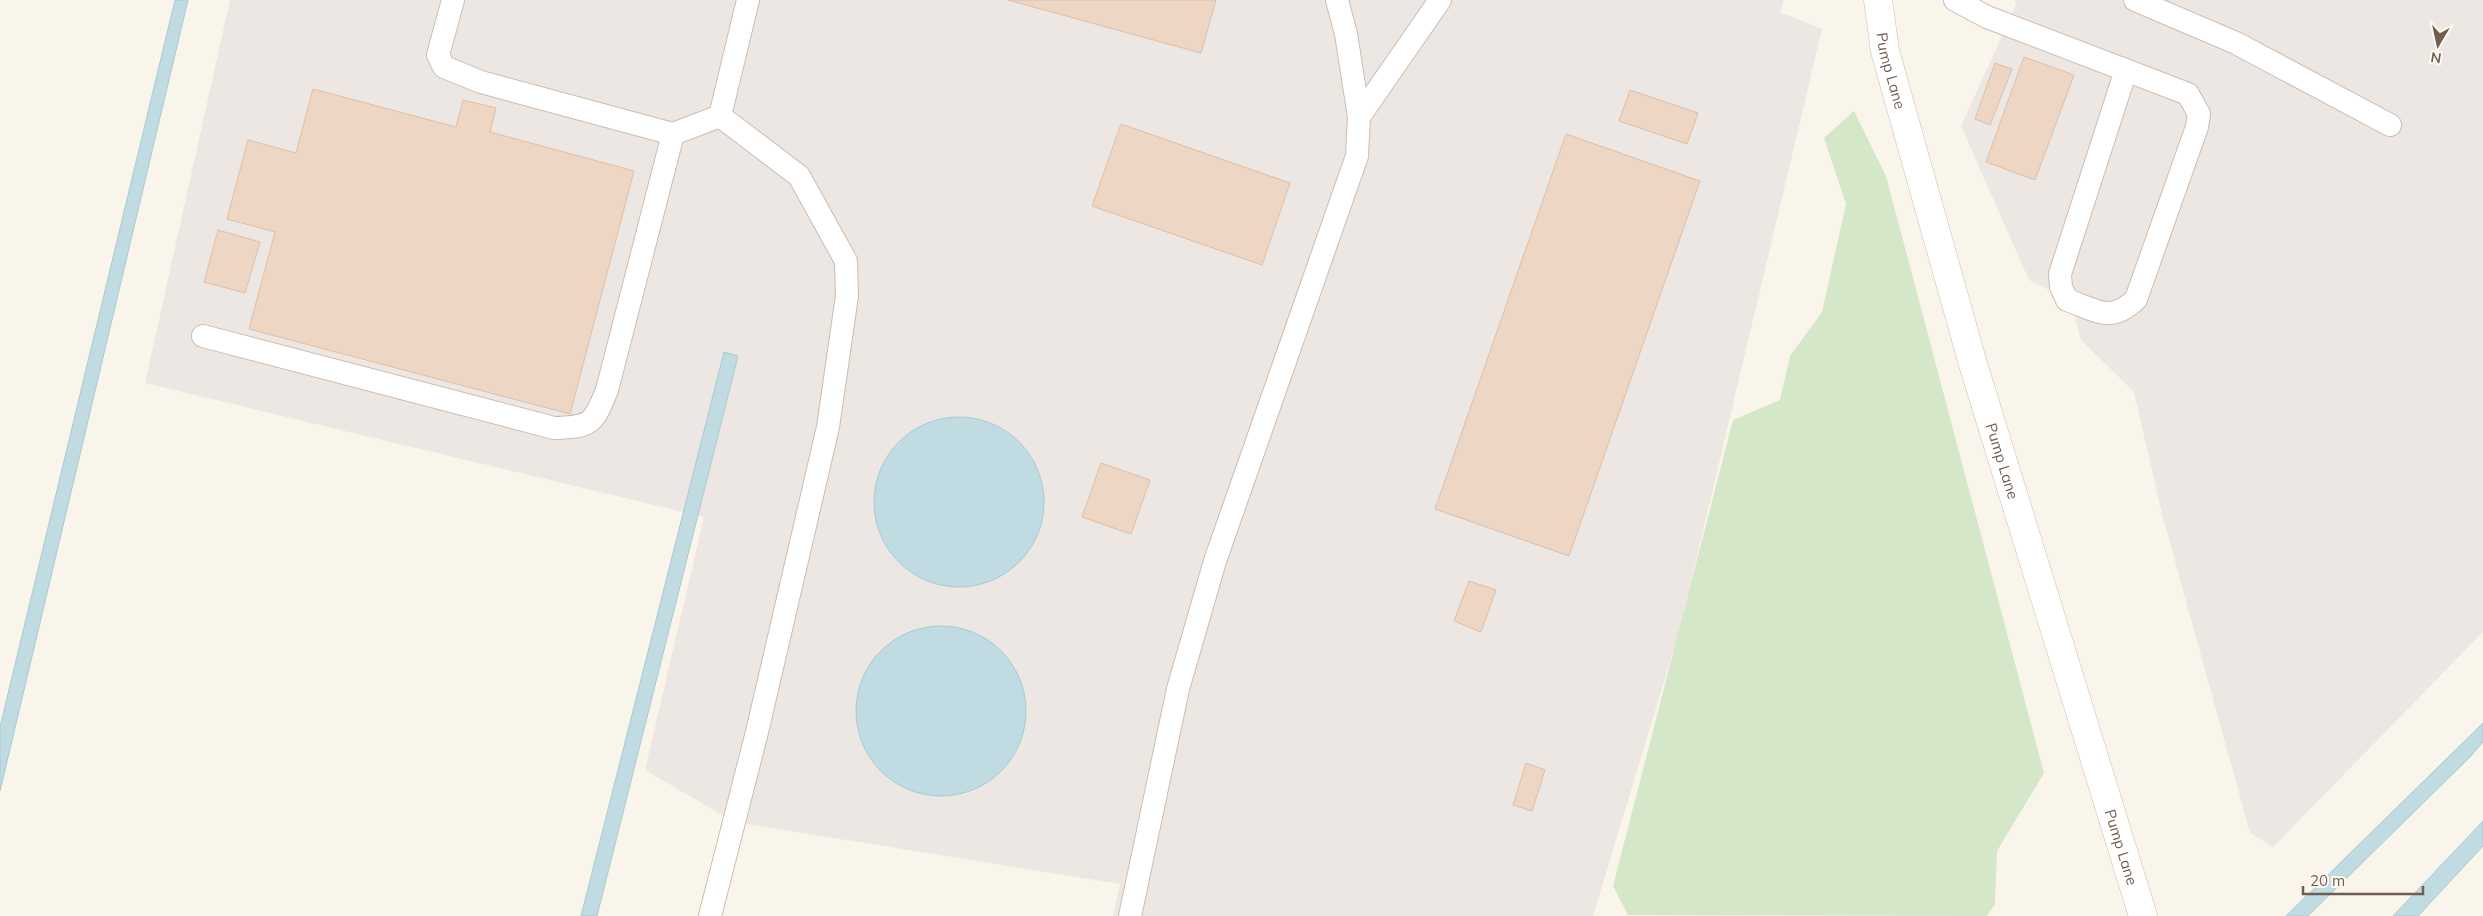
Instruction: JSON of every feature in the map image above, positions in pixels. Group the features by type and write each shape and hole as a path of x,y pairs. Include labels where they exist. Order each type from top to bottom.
{"street":[{"name":"Pump Lane","path":"1878,0 1885,51 1974,364 2143,916"}],"lane":[{"path":"453,0 438,55 444,67 481,82 673,134 720,116"},
{"path":"720,116 748,0"},
{"path":"1130,916 1178,689 1215,561 1357,156 1360,117 1346,34 1337,0"},
{"path":"1360,117 1440,0"},
{"path":"1955,0 1987,17 2126,70 2188,94 2199,114 2197,127 2136,299 2127,309 2110,315 2067,300 2061,288 2060,274 2126,70"},
{"path":"2135,0 2236,43 2390,125"},
{"path":"710,916 757,732 828,427 847,296 846,261 799,176 720,116"},
{"path":"203,336 554,428 580,428 596,418 607,390 673,134"}],"shaded area":[{"path":"230,0 1784,0 1780,12 1822,29 1679,632 1593,916 1113,916 1120,884 734,822 645,770 704,517 145,383"},
{"path":"2014,0 2483,0 2483,632 2273,847 2250,833 2162,514 2134,392 2081,340 2071,301 2029,280 1961,126 2016,5"}],"green space":[{"path":"1854,111 1886,176 2044,773 1997,851 1995,904 1987,916 1628,915 1613,886 1733,420 1780,400 1790,356 1822,312 1846,204 1824,138"}],"water":[{"path":"175,0 188,0 0,791 0,727"},
{"path":"724,352 738,356 597,916 581,916"},
{"path":"959,417 984,421 999,427 1013,436 1025,448 1034,462 1040,477 1044,502 1040,527 1034,542 1025,556 1013,568 999,577 984,583 959,587 934,583 919,577 905,568 893,556 884,542 878,527 874,502 878,477 884,462 893,448 905,436 919,427 934,421"},
{"path":"941,626 966,630 981,636 995,645 1007,657 1016,671 1022,686 1026,711 1022,736 1016,751 1007,765 995,777 981,786 966,792 941,796 916,792 901,786 887,777 875,765 866,751 860,736 856,711 860,686 866,671 875,657 887,645 901,636 916,630"},
{"path":"2483,723 2483,742 2470,757 2308,916 2286,916"},
{"path":"2483,821 2483,846 2418,916 2393,916"}],"building":[{"path":"1008,0 1216,0 1201,53"},
{"path":"2024,57 2074,75 2035,180 1986,162"},
{"path":"1995,63 2012,69 1990,125 1975,119"},
{"path":"313,89 456,127 463,100 496,108 490,132 634,171 570,414 249,329 275,232 227,219 248,140 296,153"},
{"path":"1630,90 1698,113 1687,144 1619,121"},
{"path":"1121,124 1290,183 1262,265 1092,206"},
{"path":"1566,134 1700,181 1569,556 1435,509"},
{"path":"218,230 260,242 245,293 204,282"},
{"path":"1101,463 1150,480 1131,534 1082,517"},
{"path":"1469,581 1496,590 1481,632 1454,621"},
{"path":"1526,763 1545,770 1532,811 1513,805"}]}
